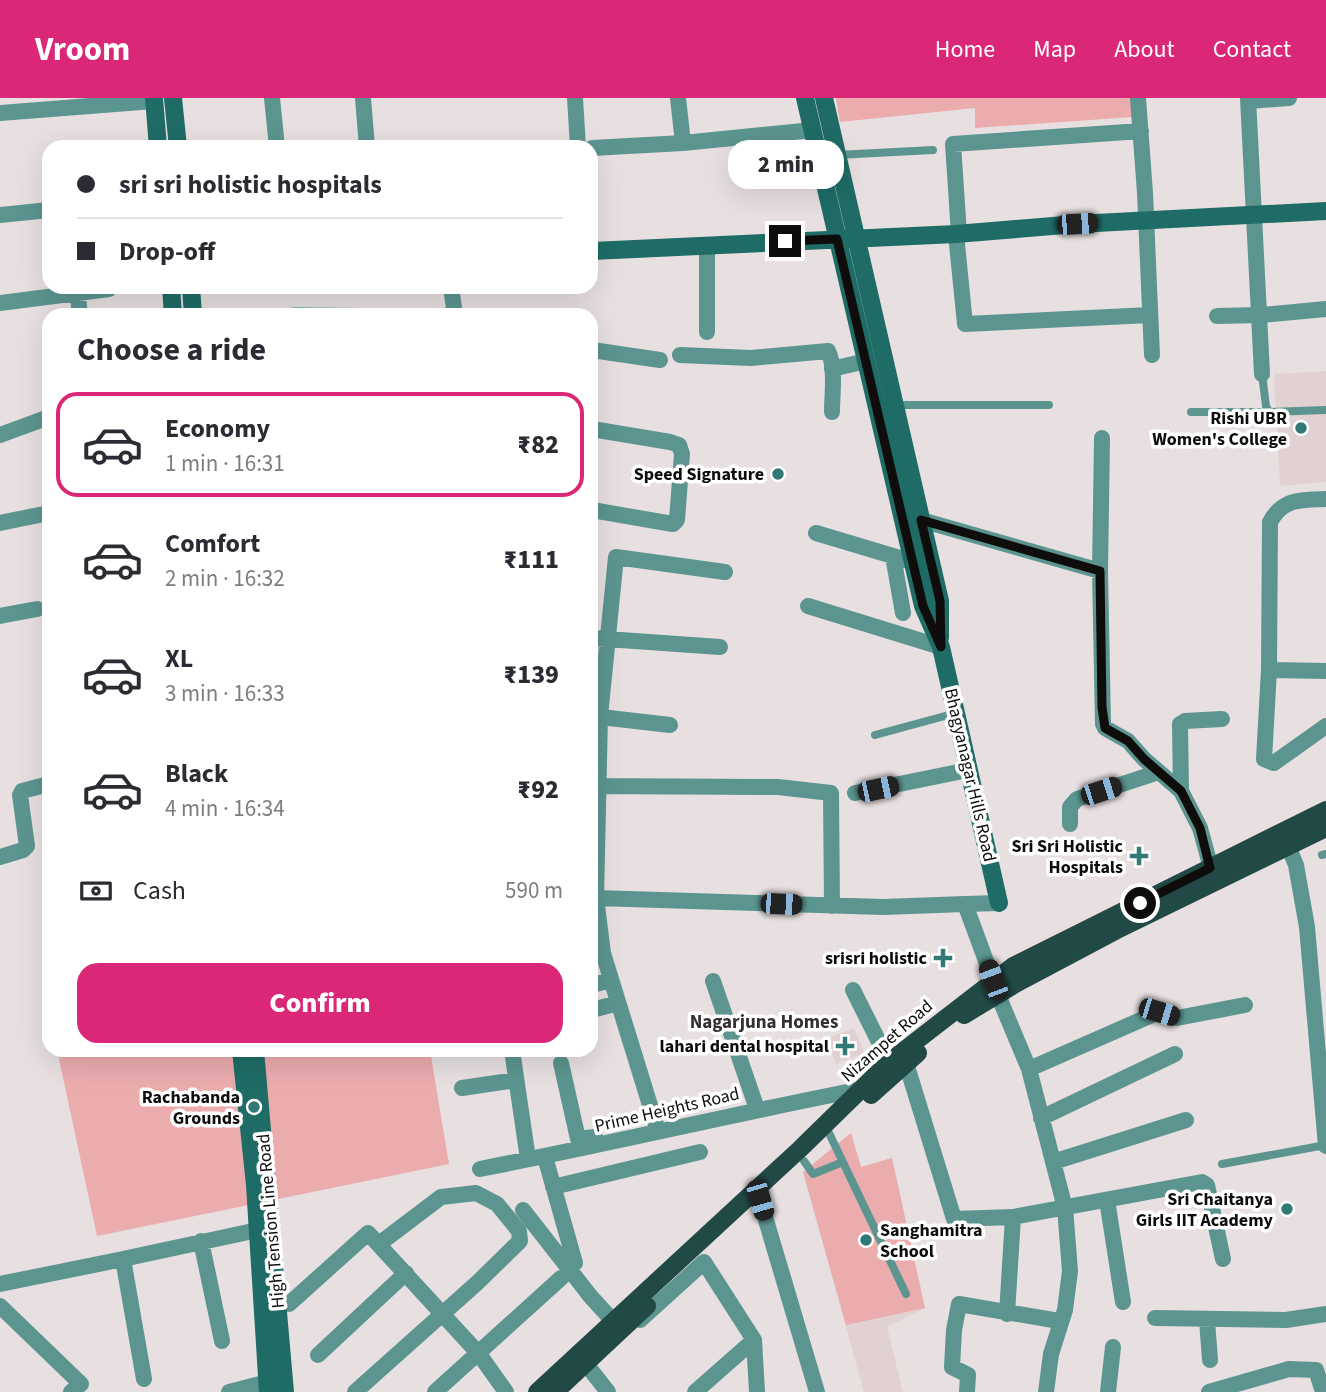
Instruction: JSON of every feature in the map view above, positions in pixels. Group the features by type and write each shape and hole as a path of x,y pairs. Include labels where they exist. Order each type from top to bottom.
{"main road":[{"path":"173,98 177,140"},
{"name":"Bhagyanagar Hills Road","path":"805,98 846,238 887,402 921,520 940,601 941,647"},
{"name":"Bhagyanagar Hills Road","path":"824,98 837,155 846,238 866,361 887,402 913,562 923,606 941,647 999,903"},
{"path":"154,99 157,140"},
{"path":"598,251 958,234 1326,211"},
{"name":"Nizampet Road","path":"537,1392 862,1089 996,987 1117,930 1326,810"},
{"name":"Nizampet Road","path":"1213,875 1326,828"},
{"name":"High Tension Line Road","path":"242,1057 258,1230 268,1387"},
{"name":"High Tension Line Road","path":"256,1057 285,1392"},
{"name":"Nizampet Road","path":"555,1392 588,1366 804,1161 897,1063"}],"street":[{"path":"272,98 276,140"},
{"path":"363,98 366,140"},
{"path":"575,98 578,140"},
{"path":"678,98 683,143"},
{"path":"1138,98 1147,221 1152,355"},
{"path":"1262,374 1248,99 1289,98"},
{"path":"0,113 154,99"},
{"path":"598,148 683,143 813,130"},
{"path":"1141,131 953,144 965,324 1150,315"},
{"path":"0,215 42,211"},
{"path":"707,245 707,332"},
{"path":"0,303 54,294"},
{"path":"1217,316 1326,309"},
{"path":"598,351 660,360"},
{"path":"680,355 751,358 828,351 832,369 832,412"},
{"path":"832,369 866,361"},
{"path":"0,435 42,420"},
{"path":"598,430 670,442 678,445 682,454 677,520 673,524 598,511"},
{"path":"1102,438 1100,571 1103,723 1105,728 1128,741 1181,791 1200,828 1213,875"},
{"path":"1326,499 1300,500 1279,508 1270,522 1269,670 1264,758 1274,763 1326,726"},
{"path":"0,523 42,514"},
{"path":"921,520 1100,571"},
{"path":"816,533 913,562"},
{"path":"893,556 903,613"},
{"path":"598,704 609,640 616,557 725,572"},
{"path":"808,606 941,647"},
{"path":"0,616 37,608"},
{"path":"598,639 720,647"},
{"path":"1269,670 1326,671"},
{"path":"598,716 670,725"},
{"path":"1181,791 1180,724 1185,721 1222,719"},
{"path":"855,793 968,770"},
{"path":"1070,824 1070,807 1077,799 1159,772"},
{"path":"0,857 23,850 27,846 20,795 22,791 42,785"},
{"path":"598,786 778,787 831,793 832,906"},
{"path":"1288,846 1296,865 1307,927 1323,1071 1326,1146"},
{"path":"598,898 883,907 999,903"},
{"path":"965,904 1029,1069 1065,1208 1070,1271 1065,1310 1059,1321 1051,1354 1046,1392"},
{"path":"598,957 611,980 657,1131"},
{"path":"598,983 611,980"},
{"path":"713,981 757,1109"},
{"path":"853,990 897,1063 954,1219 1013,1217 1205,1183 1223,1259"},
{"path":"598,1008 618,1003"},
{"path":"1029,1069 1159,1012 1177,1018 1245,1005"},
{"path":"1041,1118 1175,1054"},
{"path":"513,1057 528,1159"},
{"path":"561,1063 578,1139 594,1135 597,1146"},
{"path":"462,1088 516,1080"},
{"name":"Prime Heights Road","path":"480,1169 862,1089"},
{"path":"1053,1162 1186,1120"},
{"path":"553,1187 700,1152"},
{"path":"545,1157 575,1263"},
{"path":"355,1392 520,1241 519,1231 497,1204 476,1193 441,1198 379,1244"},
{"path":"760,1200 817,1392"},
{"path":"1107,1200 1123,1302"},
{"path":"523,1210 613,1321"},
{"path":"1007,1314 1013,1217"},
{"path":"0,1284 258,1230"},
{"path":"289,1304 368,1233 479,1354 506,1392"},
{"path":"201,1241 222,1341"},
{"path":"123,1259 144,1379"},
{"path":"562,1392 704,1262 754,1340 757,1392"},
{"path":"318,1355 406,1273"},
{"path":"435,1392 561,1278"},
{"path":"968,1392 968,1375 952,1367 959,1304 1059,1321"},
{"path":"0,1306 80,1389"},
{"path":"1155,1318 1286,1320 1326,1314"},
{"path":"1207,1320 1210,1360"},
{"path":"695,1392 754,1340"},
{"path":"1108,1392 1113,1347"},
{"path":"588,1366 608,1392"},
{"path":"1209,1392 1289,1369 1316,1370 1323,1392"},
{"path":"229,1392 268,1387"}],"lane":[{"path":"837,155 933,150"},
{"path":"1262,374 1269,412"},
{"path":"887,402 1049,405"},
{"path":"1191,412 1326,410"},
{"path":"876,735 956,713"},
{"path":"829,1133 906,1294"},
{"path":"1222,1164 1326,1146"},
{"path":"804,1161 813,1174 843,1162"}],"shaded area":[{"path":"836,98 1131,98 1133,117 975,128 975,108 840,122"},
{"name":"Rishi UBR Women's College","path":"1326,371 1326,482 1280,486 1274,374"},
{"name":"lahari dental hospital","path":"854,1028 864,1053 836,1064 826,1039"},
{"name":"Rachabanda Grounds","path":"59,1057 431,1057 449,1164 97,1236"},
{"name":"Sanghamitra School","path":"851,1133 861,1167 892,1158 925,1308 887,1327 903,1392 864,1392 803,1172"},
{"name":"Sanghamitra School","path":"851,1133 861,1167 892,1158 925,1308 846,1325 803,1172"}],"water":[{"path":"296,307 356,308 289,308"}],"place":[{"name":"Rishi UBR Women's College","path":"1301,428"},
{"name":"Speed Signature","path":"778,474"},
{"name":"Sri Sri Holistic Hospitals","path":"1139,856"},
{"name":"srisri holistic","path":"943,958"},
{"name":"lahari dental hospital","path":"845,1046"},
{"name":"Rachabanda Grounds","path":"254,1107"},
{"name":"Sri Chaitanya Girls IIT Academy","path":"1287,1209"},
{"name":"Sanghamitra School","path":"866,1240"}],"district":[{"name":"Nagarjuna Homes","path":"764,1022"}],"route":[{"path":"785,241 837,239 923,606 941,647 940,601 921,520 1100,571 1103,723 1105,728 1128,741 1144,759 1181,791 1200,828 1210,868 1140,903"}]}
